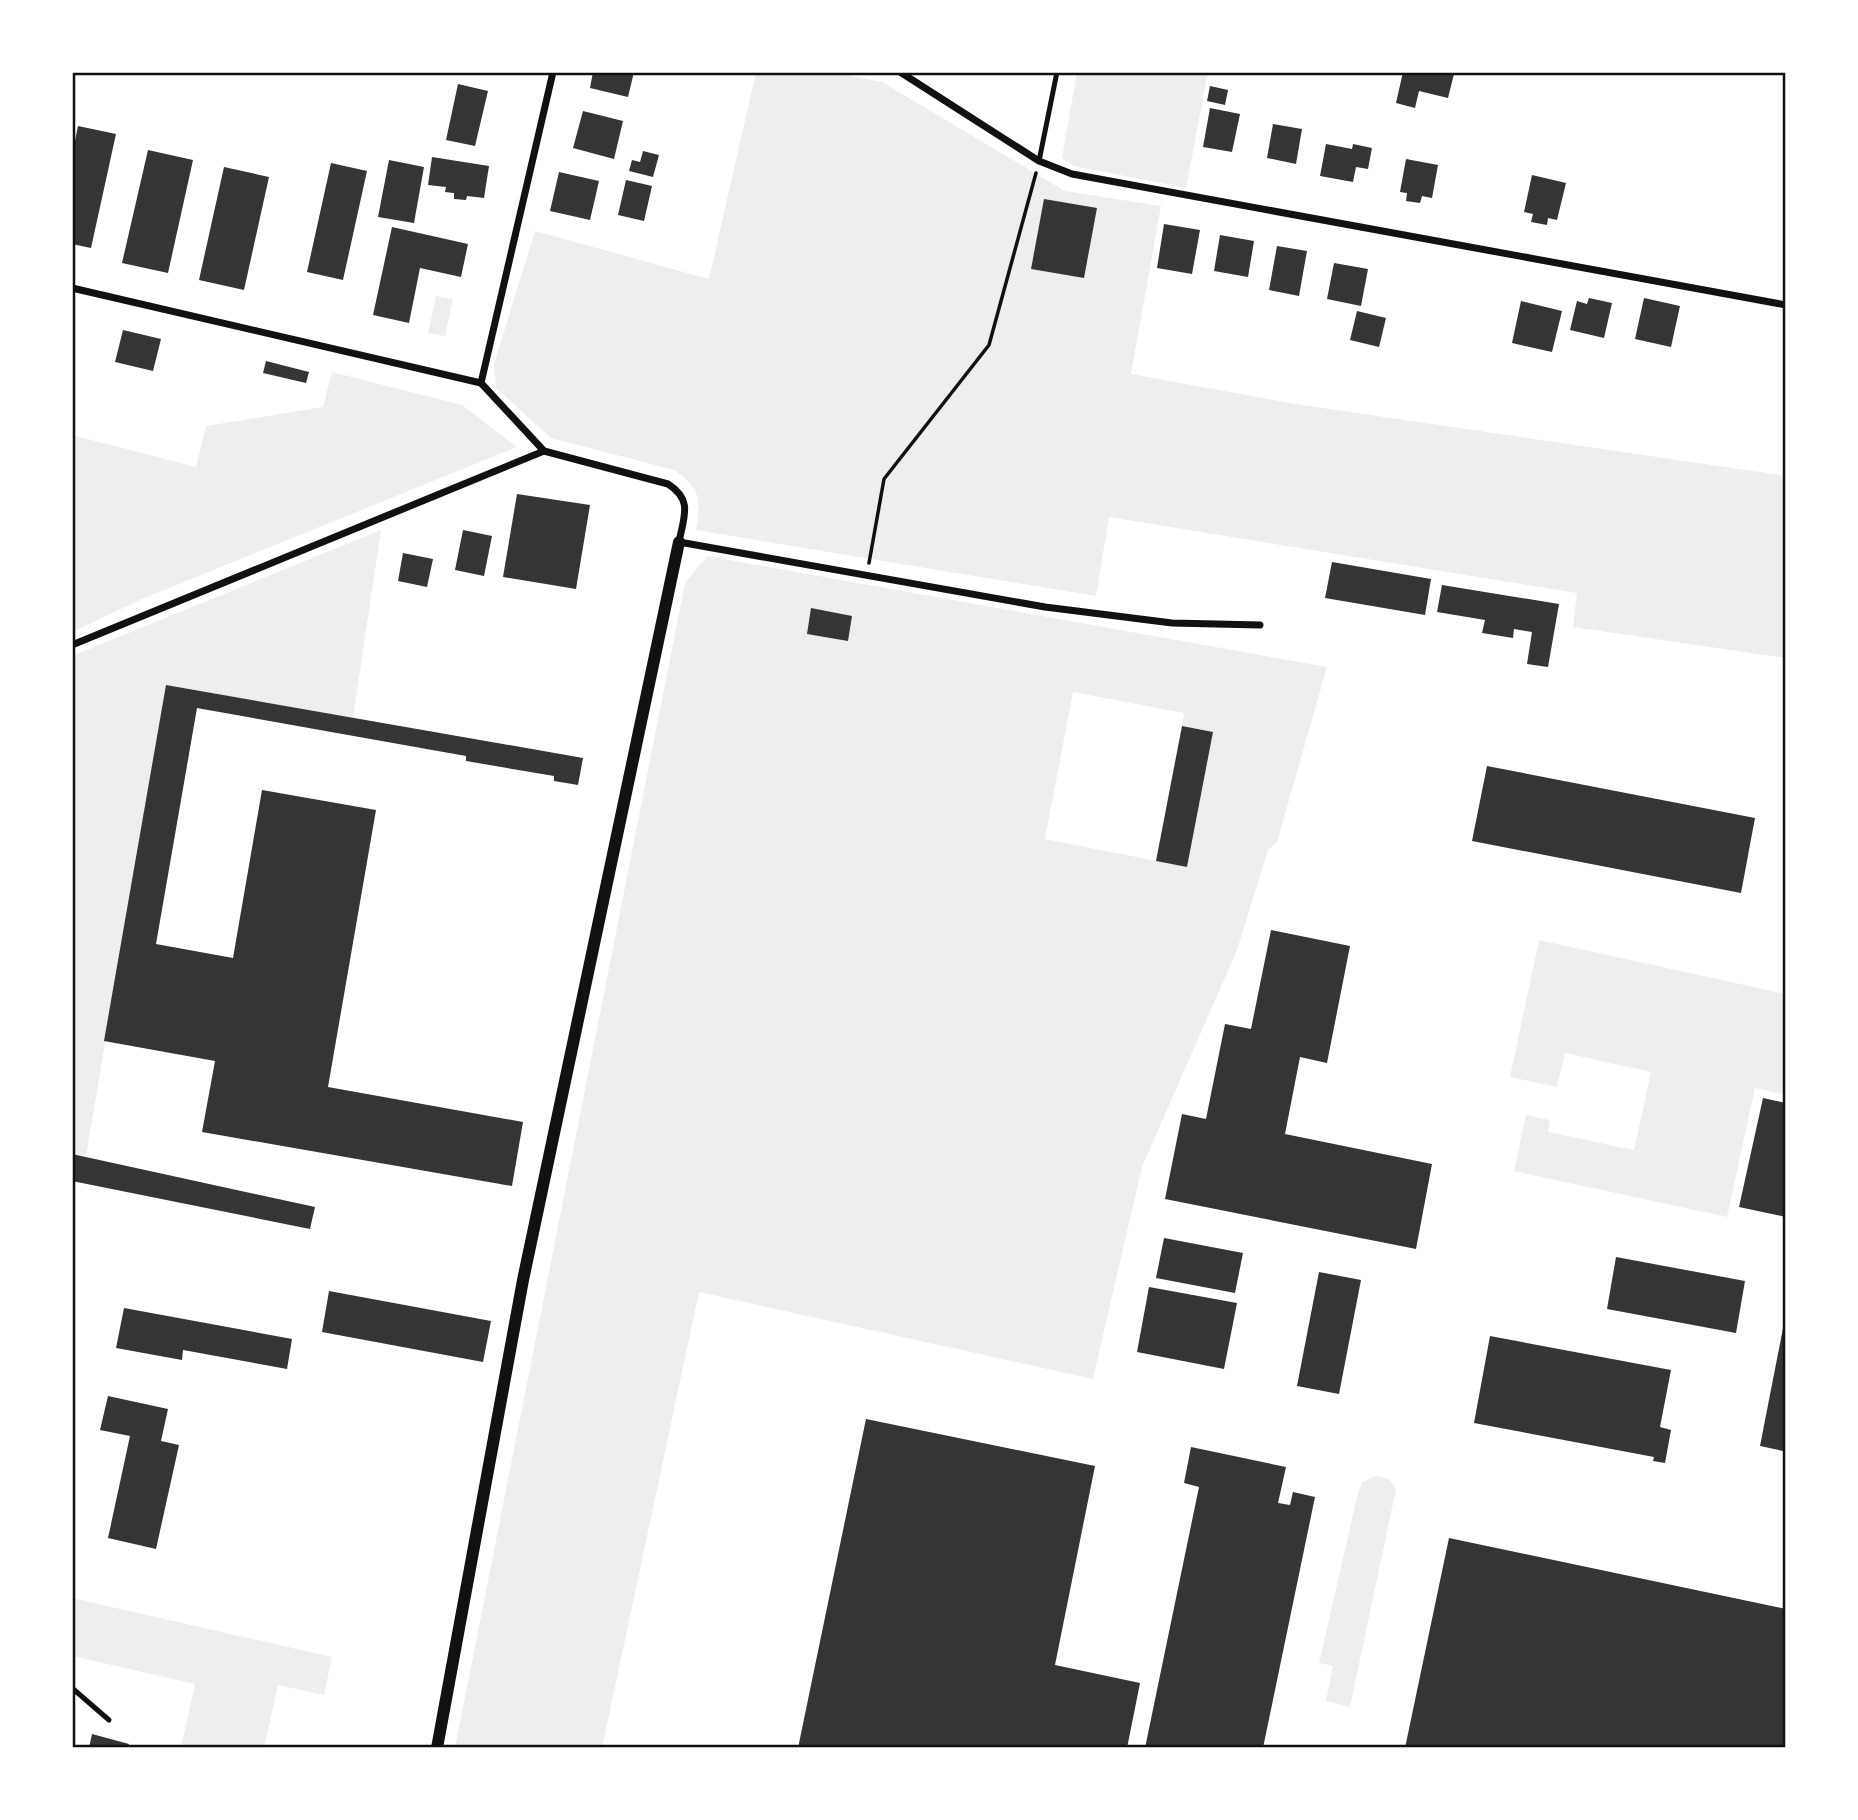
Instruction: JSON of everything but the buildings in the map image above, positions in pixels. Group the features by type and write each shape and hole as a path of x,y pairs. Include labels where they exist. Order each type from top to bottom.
{"street":[{"path":"481,383 553,72"},
{"path":"900,72 1039,161 1072,174 1786,305"},
{"path":"72,288 481,383 544,451 668,484 680,491 686,505 523,1280 437,1748"},
{"path":"72,645 544,451"},
{"path":"679,542 1045,607 1172,623 1260,625"}],"lane":[{"path":"1039,161 1057,72"},
{"path":"72,1688 109,1720"}],"path":[{"path":"866,576 884,479 989,345 1039,161"}],"shaded area":[{"path":"756,72 832,72 882,82 1065,191 1161,206 1131,374 1296,404 1786,476 1786,658 1573,627 1577,593 1109,517 1096,596 696,530 697,495 683,477 674,470 551,438 496,388 494,364 535,231 709,279"},
{"path":"1077,72 1208,72 1186,188 1074,166 1062,158"},
{"path":"436,296 453,299 445,336 428,333"},
{"path":"332,372 462,405 517,447 142,599 72,632 72,435 196,467 206,426 323,407"},
{"path":"381,530 353,718 166,685 86,1156 72,1154 72,656"},
{"path":"707,556 1327,667 1277,842 1268,850 1237,950 1142,1167 1093,1379 699,1292 602,1748 455,1748 685,583","holes":["1073,692 1184,713 1182,726 1213,732 1187,867 1045,839"]},
{"path":"1539,940 1786,994 1786,1095 1755,1088 1727,1217 1514,1171 1526,1115 1550,1120 1548,1132 1634,1150 1651,1072 1565,1053 1557,1087 1510,1077"},
{"path":"1376,1476 1389,1479 1396,1489 1350,1707 1326,1701 1333,1666 1319,1663 1357,1497 1362,1482"},
{"path":"72,1598 332,1657 324,1695 278,1685 264,1748 181,1748 195,1684 72,1656"}]}
